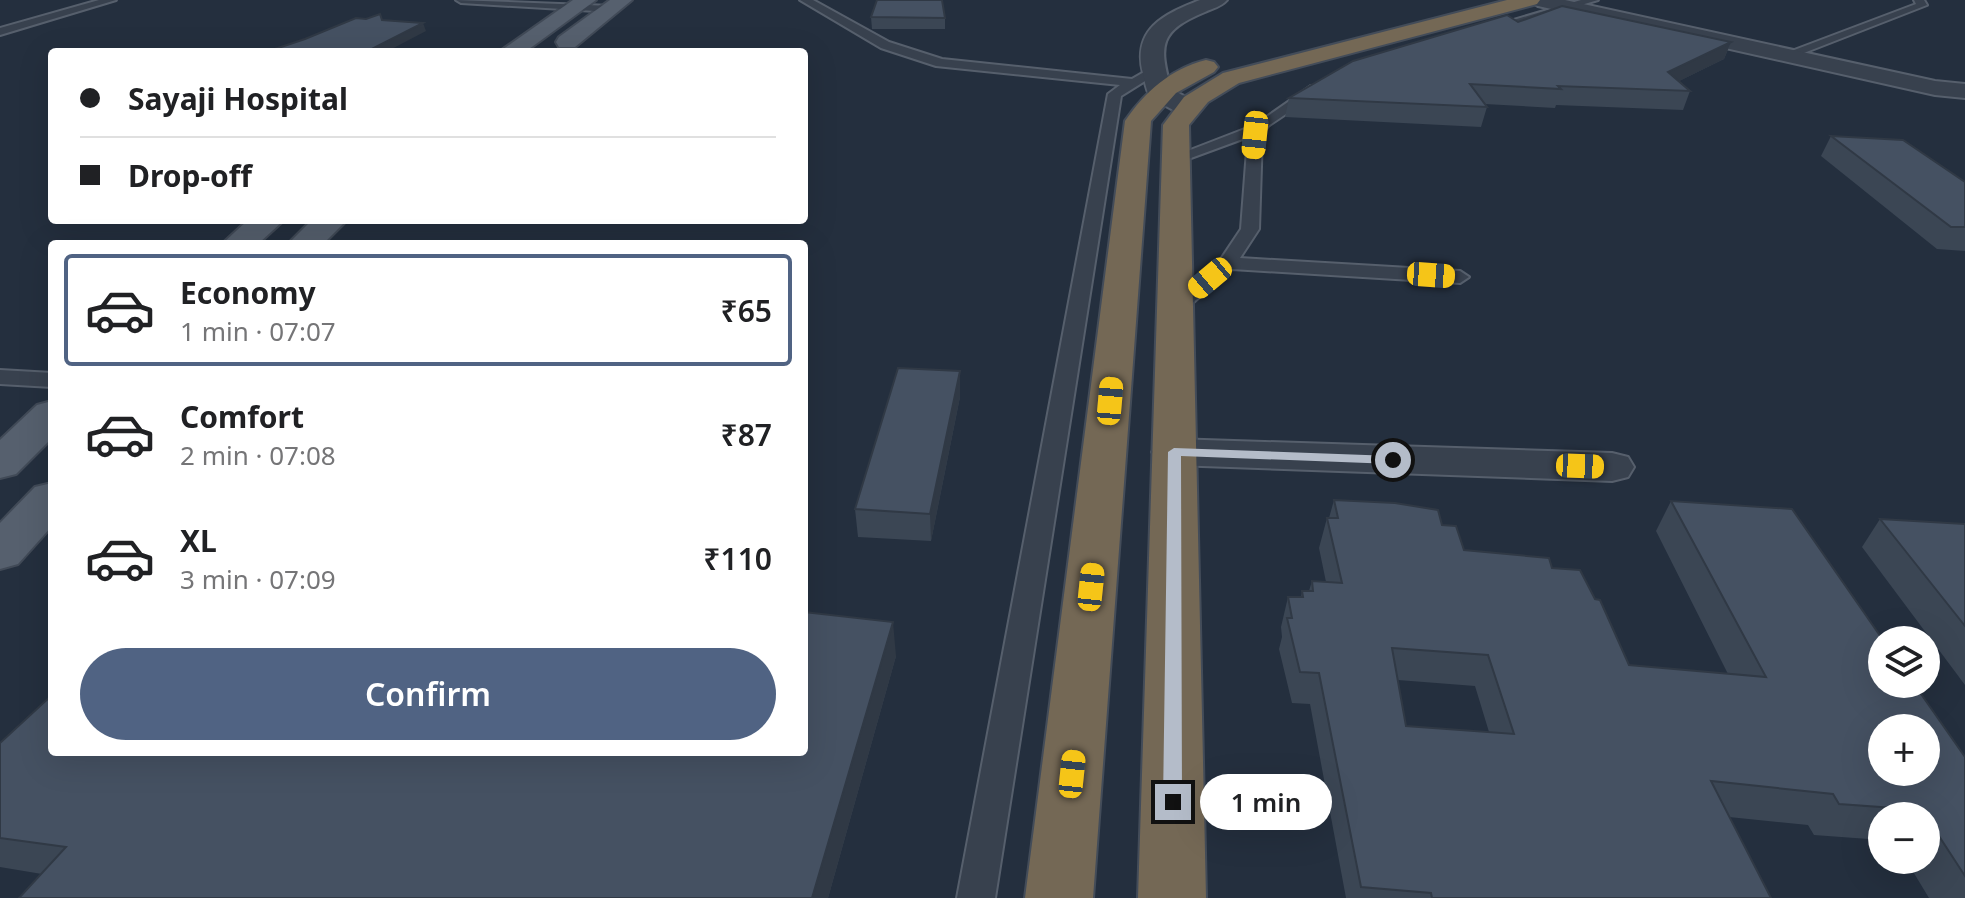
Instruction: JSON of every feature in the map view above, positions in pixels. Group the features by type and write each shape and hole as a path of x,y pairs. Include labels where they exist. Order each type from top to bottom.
{"highway":[{"path":"1159,88 1206,90 1231,78 1549,3"},
{"path":"1059,898 1138,121 1159,88 1202,68 1231,59 1474,16"},
{"path":"1159,88 1176,125 1172,898"}],"main road":[{"path":"516,48 581,4"},
{"path":"559,48 617,5"},
{"path":"243,240 263,224"},
{"path":"308,240 326,224"},
{"path":"0,464 48,418"},
{"path":"0,552 48,502"}],"street":[{"path":"1159,88 1150,50 1160,30 1180,15 1217,0"},
{"path":"1538,0 1935,88 1965,91"},
{"path":"1174,452 1612,467"}],"lane":[{"path":"0,32 111,0"},
{"path":"461,0 617,5"},
{"path":"805,0 885,45 940,63 1159,88"},
{"path":"1474,16 1549,3 1593,0"},
{"path":"1787,55 1922,5 1919,0"},
{"path":"1175,308 1228,263 1250,229 1250,186 1255,135 1259,128 1281,109 1334,79"},
{"path":"976,898 1115,94 1159,88"},
{"path":"1175,159 1259,128"},
{"path":"1228,263 1460,277"},
{"path":"0,377 48,380"}],"building":[{"path":"877,0 942,0 945,18 871,17"},
{"path":"1562,6 1731,42 1668,72 1690,91 1470,84 1487,107 1289,98 1353,61 1507,15 1518,22"},
{"path":"380,14 382,20 423,23 374,48 278,48 356,18 366,19"},
{"path":"1831,136 1903,140 1965,182 1965,227 1951,227"},
{"path":"898,368 960,371 930,514 855,509"},
{"path":"1334,500 1395,503 1438,510 1442,525 1456,526 1464,550 1549,558 1552,568 1580,570 1595,599 1600,600 1629,665 1766,677 1671,501 1792,509 1873,626 1868,626 1868,698 1924,698 1935,714 1868,714 1868,786 1940,786 1940,721 1965,757 1965,876 1940,838 1940,802 1868,802 1868,806 1839,804 1833,794 1711,781 1771,898 1432,898 1431,893 1361,887 1319,673 1300,672 1287,618 1292,618 1288,597 1303,597 1302,591 1313,591 1312,581 1342,583 1327,518 1338,518","holes":["1392,648 1488,655 1514,734 1406,726"]},
{"path":"1880,519 1965,524 1965,626"},
{"path":"808,612 893,622 812,898 19,898 66,847 0,838 0,743 48,699 48,756 808,756"}],"route":[{"path":"1173,802 1174,452 1393,460"}]}
